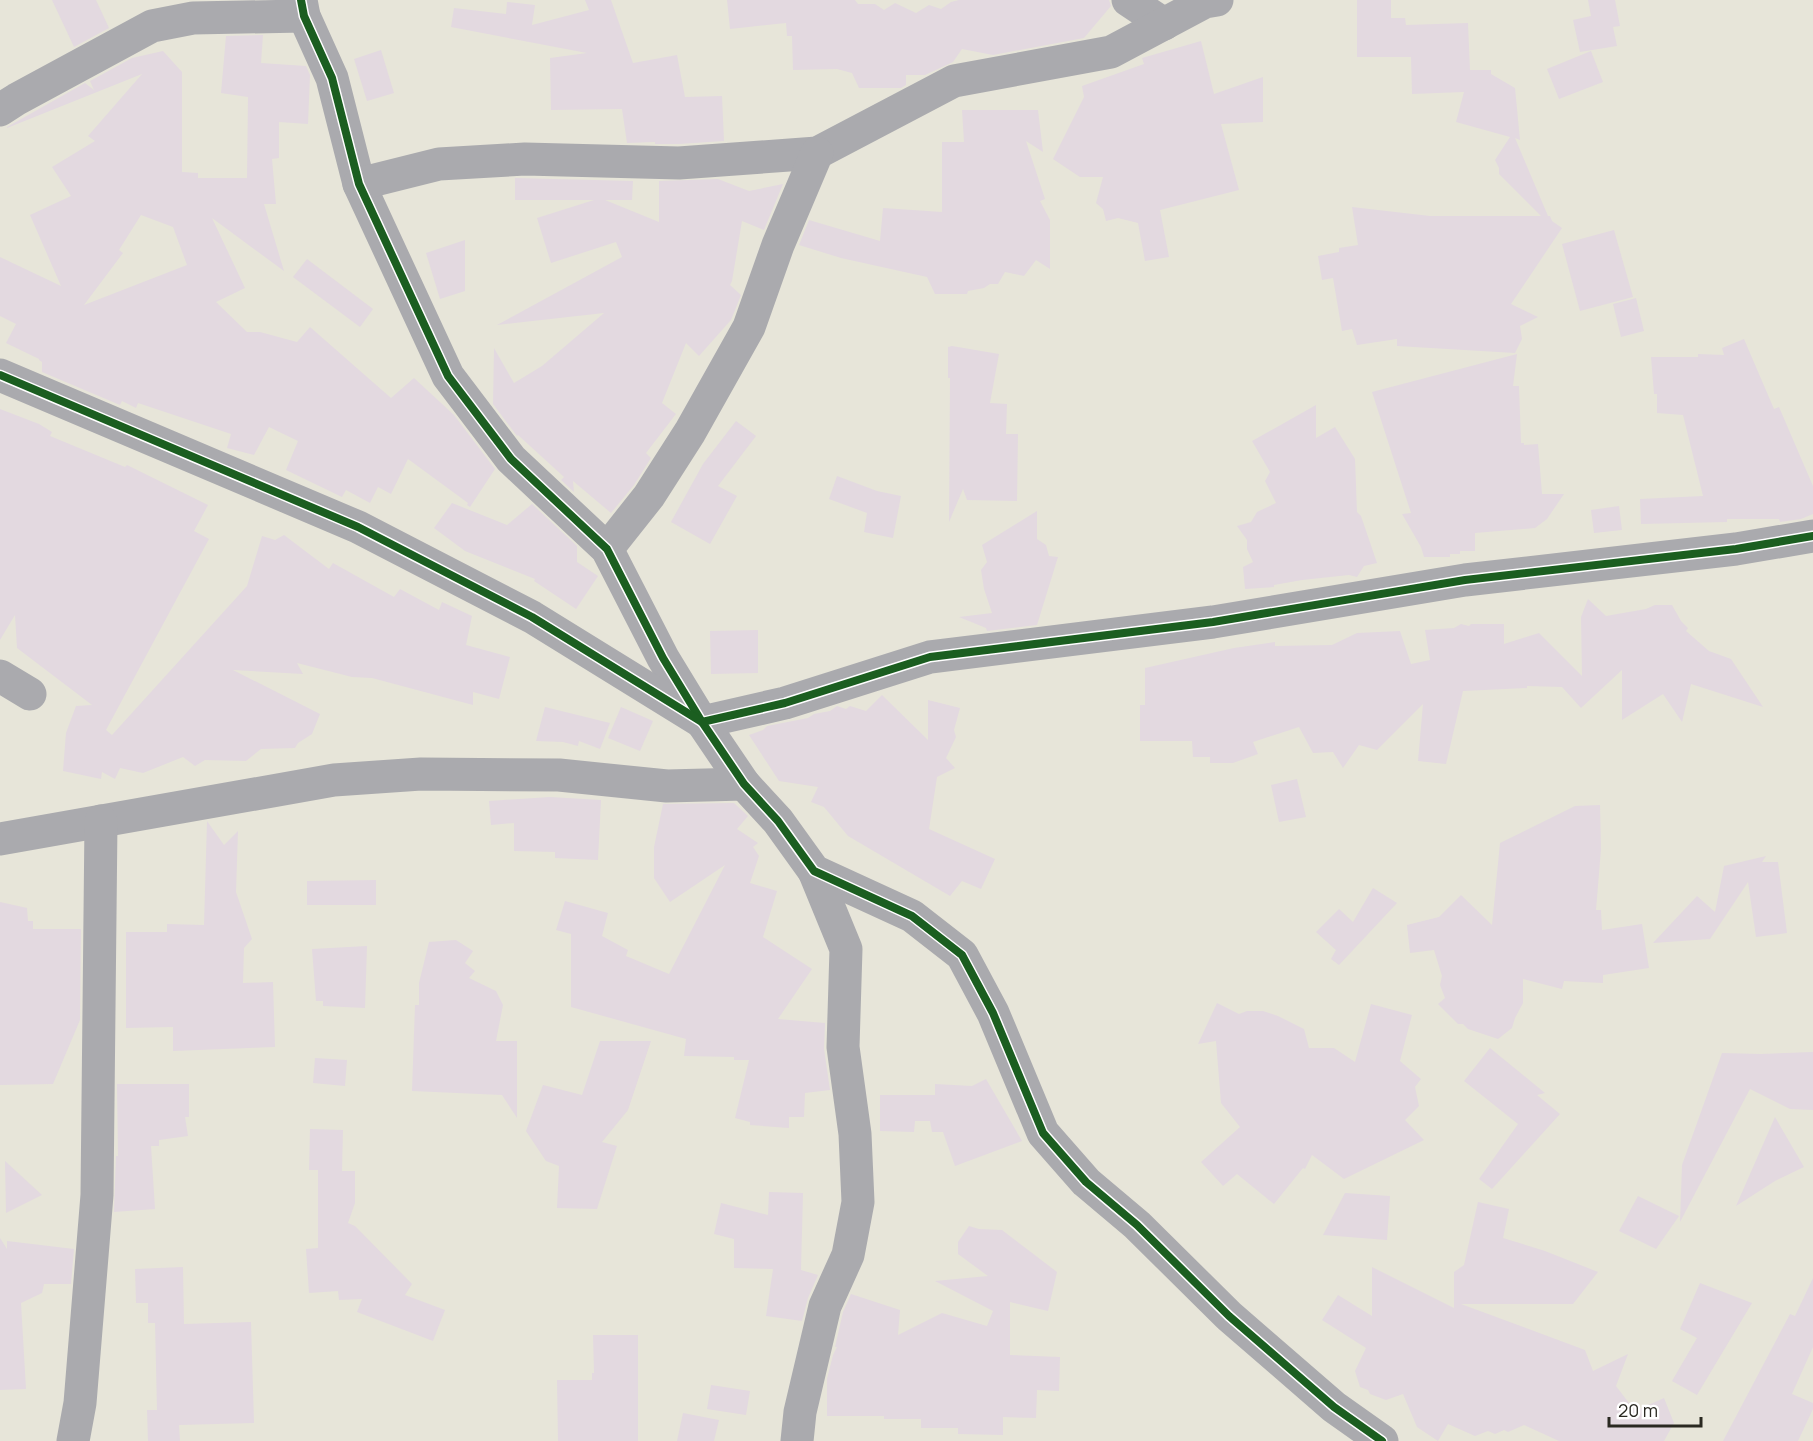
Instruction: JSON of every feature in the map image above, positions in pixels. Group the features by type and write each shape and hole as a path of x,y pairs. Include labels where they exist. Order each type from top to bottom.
{"street":[{"path":"1128,0 1164,24"},
{"path":"359,184 439,164 525,159 679,163 817,153 954,81 1111,52 1205,2 1217,0"},
{"path":"0,110 152,26 193,18 303,8 332,78 359,184 448,376 511,459 607,549 663,658 702,722 744,784 778,821 814,871 846,949 843,1047 855,1134 858,1202 848,1255 825,1306 800,1412 797,1441"},
{"path":"607,549 649,496 690,432 749,327 778,245 817,153"},
{"path":"0,375 358,527 532,617 702,722 785,703 930,657 1213,622 1465,580 1736,549 1813,536"},
{"path":"0,676 30,694"},
{"path":"0,839 334,780 422,774 559,776 667,786 744,784"},
{"path":"73,1441 80,1403 96,1195 100,821"},
{"path":"814,871 912,916 962,955 993,1013 1043,1132 1086,1182 1137,1225 1246,1331 1334,1407 1382,1441"}],"building":[{"path":"52,0 96,0 109,28 74,47"},
{"path":"585,0 611,0 633,63 677,55 685,97 722,96 724,141 679,144 627,143 622,109 551,110 550,58 587,53 451,27 454,8 506,14 507,2 535,5 532,25 589,10"},
{"path":"727,0 855,0 858,4 875,4 884,10 895,3 916,13 929,5 941,9 959,0 1109,0 1111,6 1084,38 993,55 962,49 953,62 925,75 906,75 906,85 901,88 859,88 852,73 837,69 793,70 792,36 787,36 786,23 730,29"},
{"path":"1357,0 1391,0 1391,18 1405,18 1406,25 1468,23 1470,70 1491,70 1491,74 1515,88 1520,140 1515,138 1548,216 1562,228 1511,304 1538,317 1520,326 1522,339 1515,353 1397,346 1397,339 1357,345 1352,329 1342,331 1333,278 1322,280 1318,256 1339,252 1339,248 1358,245 1352,207 1430,216 1541,216 1499,174 1495,160 1510,137 1456,122 1464,92 1412,94 1411,57 1357,57"},
{"path":"1588,0 1615,0 1620,26 1613,27 1617,46 1580,52 1573,20 1591,16"},
{"path":"263,35 261,63 306,66 310,75 308,124 279,122 279,158 272,159 276,204 264,204 284,271 212,218 245,288 216,302 247,332 260,332 297,342 310,327 391,398 414,378 454,415 495,469 470,507 468,503 408,459 391,494 378,487 370,503 346,490 342,497 286,470 298,441 269,427 254,455 227,448 231,434 138,403 136,408 122,401 120,405 42,372 42,362 39,359 6,343 16,324 0,316 0,257 61,286 30,215 71,196 52,167 95,141 88,136 142,74 7,127 85,83 94,90 90,81 132,58 163,51 182,72 182,172 198,173 198,178 247,178 248,97 221,93 226,36","holes":["141,215 173,227 187,265 84,305 123,253 119,250"]},
{"path":"1201,41 1214,94 1263,77 1263,122 1221,124 1239,190 1160,210 1169,257 1145,261 1138,223 1118,218 1106,221 1103,209 1096,203 1103,177 1080,177 1053,159 1084,97 1082,86 1144,64 1142,58"},
{"path":"381,50 394,93 367,101 354,59"},
{"path":"1591,51 1603,82 1559,99 1547,69"},
{"path":"962,110 1038,110 1043,152 1026,141 1045,199 1040,201 1050,220 1050,269 1036,260 1024,276 1005,272 998,284 990,284 984,288 968,291 967,294 935,294 927,277 841,258 799,245 809,220 880,241 883,208 942,212 942,142 964,142"},
{"path":"515,178 633,181 632,200 605,200 659,222 659,181 718,179 749,191 783,184 764,230 742,221 730,285 741,295 731,320 699,356 686,343 662,403 676,414 646,453 651,458 634,485 611,513 573,481 574,492 561,480 564,477 517,436 493,404 494,348 514,383 542,366 604,313 497,325 622,257 616,242 551,263 537,218 594,200 515,200"},
{"path":"1614,230 1633,297 1580,311 1562,244"},
{"path":"465,240 465,291 440,299 426,253"},
{"path":"307,259 373,309 360,327 293,277"},
{"path":"1636,298 1644,331 1621,337 1613,304"},
{"path":"1744,339 1774,409 1779,407 1813,486 1813,514 1801,519 1780,522 1779,519 1727,519 1727,522 1641,524 1640,499 1703,496 1683,415 1657,413 1657,394 1654,394 1651,357 1724,355 1722,348"},
{"path":"948,347 999,354 990,403 1007,404 1006,434 1018,434 1017,501 967,500 963,489 949,522 950,378 948,378"},
{"path":"1517,354 1513,386 1519,386 1521,443 1524,445 1538,444 1542,494 1564,494 1547,519 1535,528 1475,533 1475,551 1460,551 1460,554 1450,554 1450,557 1424,557 1421,547 1402,514 1411,513 1372,392"},
{"path":"1316,405 1316,438 1335,427 1355,459 1357,512 1361,516 1377,563 1364,566 1357,577 1349,575 1302,580 1274,585 1274,587 1245,589 1243,567 1253,562 1247,549 1247,540 1237,526 1251,522 1257,512 1276,503 1265,481 1270,472 1252,441"},
{"path":"0,409 39,424 52,432 50,436 125,467 127,465 208,505 194,531 209,539 106,730 112,735 247,586 262,536 275,540 284,535 329,569 333,563 394,597 400,589 439,610 442,602 472,616 466,645 510,657 499,699 473,692 473,705 372,678 352,677 297,663 303,674 233,670 320,714 312,734 298,743 295,748 261,749 246,761 205,760 195,766 183,757 143,773 120,768 115,779 102,772 101,779 63,771 66,733 76,706 92,705 17,648 15,615 0,640"},
{"path":"736,421 756,436 718,486 737,496 710,544 671,522 703,464"},
{"path":"837,476 877,491 901,496 893,538 864,532 867,513 829,499"},
{"path":"452,503 507,525 532,504 577,546 577,562 598,576 576,609 534,581 535,579 465,551 434,528"},
{"path":"1619,506 1622,530 1594,533 1591,510"},
{"path":"1037,511 1037,539 1046,545 1049,556 1058,557 1037,625 987,631 986,628 959,617 992,613 984,589 981,570 987,562 982,545"},
{"path":"1588,599 1606,616 1646,609 1655,605 1672,605 1688,628 1686,631 1709,651 1731,659 1763,707 1691,684 1682,722 1663,694 1622,720 1622,670 1581,708 1562,687 1527,686 1527,688 1463,691 1446,764 1418,761 1423,704 1377,750 1359,745 1343,768 1333,752 1313,753 1299,727 1253,742 1258,754 1233,763 1210,763 1210,757 1193,757 1192,741 1140,741 1140,705 1145,705 1145,668 1234,648 1275,642 1275,646 1332,645 1357,633 1400,631 1411,664 1430,660 1425,630 1454,628 1461,624 1469,626 1471,624 1504,624 1504,644 1539,633 1582,676 1581,617"},
{"path":"758,630 758,673 711,674 710,631"},
{"path":"882,695 928,740 928,700 960,708 954,730 956,737 946,758 955,768 937,777 929,829 995,859 981,889 962,881 950,896 848,836 824,807 811,802 818,787 779,781 749,735 767,726 808,718 814,714 830,711 837,706 846,709 850,706 866,711"},
{"path":"545,707 610,723 600,749 579,741 578,746 563,742 536,741"},
{"path":"621,707 653,721 640,751 608,738"},
{"path":"1297,779 1306,817 1279,822 1271,785"},
{"path":"550,797 601,800 598,860 555,858 555,852 514,851 514,823 491,825 489,801"},
{"path":"734,803 748,816 737,829 758,843 753,847 759,856 750,883 777,891 763,937 812,969 778,1019 825,1023 824,1049 830,1090 805,1093 804,1117 789,1117 789,1128 750,1125 750,1122 735,1118 749,1060 734,1060 734,1057 684,1056 686,1039 571,1007 571,934 556,930 565,901 608,913 602,936 628,950 626,956 669,974 725,865 670,902 654,878 654,847 663,804"},
{"path":"1600,805 1601,849 1596,910 1601,910 1602,930 1642,924 1649,968 1603,975 1603,983 1564,981 1562,989 1523,979 1523,1003 1512,1028 1498,1039 1458,1024 1438,1004 1445,998 1440,985 1442,976 1434,950 1410,953 1407,925 1439,917 1461,895 1492,925 1500,843 1575,806"},
{"path":"207,821 224,845 238,831 236,892 252,939 244,948 243,983 273,982 275,1047 173,1051 173,1027 126,1028 126,932 167,932 167,924 204,925"},
{"path":"1766,856 1762,862 1778,862 1787,933 1756,937 1748,882 1710,939 1653,943 1697,896 1715,912 1724,866"},
{"path":"376,880 376,905 307,905 307,881"},
{"path":"1373,888 1397,903 1339,965 1331,959 1336,950 1316,932 1339,909 1353,922"},
{"path":"0,902 27,908 28,921 33,921 33,929 81,929 80,1020 53,1084 0,1085"},
{"path":"456,940 473,951 465,963 475,971 469,978 496,991 503,1005 496,1041 517,1041 517,1118 502,1095 412,1091 415,1005 419,1005 419,983 429,942"},
{"path":"367,946 365,1008 323,1006 323,1001 316,1001 312,949"},
{"path":"1217,1003 1239,1014 1247,1011 1263,1011 1278,1016 1304,1029 1309,1048 1334,1048 1355,1062 1371,1004 1412,1015 1400,1061 1421,1079 1415,1087 1419,1106 1405,1120 1424,1140 1344,1179 1312,1155 1305,1169 1303,1168 1274,1204 1237,1174 1223,1186 1201,1162 1240,1127 1221,1103 1216,1041 1198,1044"},
{"path":"600,1041 651,1041 628,1110 602,1142 617,1146 597,1209 557,1208 559,1166 546,1161 526,1131 543,1085 582,1095"},
{"path":"1490,1048 1545,1093 1537,1095 1560,1114 1492,1189 1479,1179 1518,1124 1464,1081"},
{"path":"1813,1052 1813,1110 1790,1109 1750,1089 1680,1222 1682,1165 1722,1053"},
{"path":"315,1058 347,1060 345,1086 313,1083"},
{"path":"986,1079 1022,1141 955,1166 943,1132 932,1132 930,1121 915,1121 914,1132 880,1131 880,1095 935,1095 935,1084 972,1086"},
{"path":"117,1084 189,1084 189,1117 185,1117 188,1136 159,1140 159,1146 151,1146 155,1209 114,1212 116,1156 118,1156"},
{"path":"1775,1117 1804,1167 1775,1181 1736,1206"},
{"path":"310,1129 343,1130 342,1171 355,1171 355,1203 348,1223 355,1226 412,1284 405,1295 445,1310 433,1341 357,1312 362,1299 339,1300 338,1291 309,1293 306,1249 318,1248 318,1170 309,1170"},
{"path":"5,1161 42,1195 6,1213"},
{"path":"769,1192 803,1193 801,1270 818,1275 808,1298 802,1321 766,1316 773,1269 734,1268 734,1239 714,1234 721,1203 768,1215"},
{"path":"1345,1193 1390,1196 1387,1240 1323,1235"},
{"path":"1638,1196 1679,1216 1656,1249 1619,1231"},
{"path":"1478,1202 1509,1209 1503,1238 1545,1251 1598,1272 1573,1304 1461,1304 1585,1350 1593,1371 1628,1354 1616,1386 1635,1411 1664,1398 1674,1423 1664,1441 1559,1441 1524,1425 1508,1432 1504,1430 1495,1434 1488,1431 1475,1436 1448,1424 1438,1441 1417,1427 1403,1394 1386,1400 1360,1387 1355,1371 1366,1348 1322,1320 1338,1295 1372,1316 1372,1267 1454,1308 1454,1272 1464,1265"},
{"path":"969,1226 1002,1230 1057,1272 1048,1311 1010,1302 1010,1355 1060,1357 1059,1391 1037,1390 1036,1418 1003,1417 1003,1435 958,1434 958,1428 921,1428 921,1419 884,1419 884,1416 827,1416 827,1379 837,1347 835,1347 843,1312 851,1294 900,1310 898,1335 942,1313 987,1326 993,1311 935,1281 988,1276 958,1254 958,1242"},
{"path":"0,1238 7,1249 7,1241 74,1249 71,1284 44,1284 42,1293 21,1303 26,1389 0,1390"},
{"path":"183,1267 184,1324 251,1322 254,1423 179,1425 180,1441 148,1441 147,1410 157,1410 155,1323 148,1323 148,1303 136,1303 135,1269"},
{"path":"1813,1278 1813,1347 1792,1394 1813,1403 1813,1409 1798,1441 1723,1441 1790,1314 1795,1316"},
{"path":"1700,1283 1752,1303 1697,1395 1672,1381 1697,1338 1680,1329"},
{"path":"593,1335 638,1335 638,1441 558,1441 557,1380 592,1380 592,1373 594,1373"},
{"path":"711,1385 750,1391 746,1415 707,1409"},
{"path":"683,1413 719,1420 714,1441 677,1441"}],"cycle path":[{"path":"301,0 304,16 332,78 359,184 448,376 511,459 607,549 663,658 702,722 744,784 778,821 814,871 912,916 962,955 993,1013 1043,1133 1086,1182 1137,1225 1229,1316 1334,1407 1382,1441"},
{"path":"0,375 358,527 532,617 702,722 785,703 930,657 1213,622 1465,580 1736,549 1813,536"}]}
